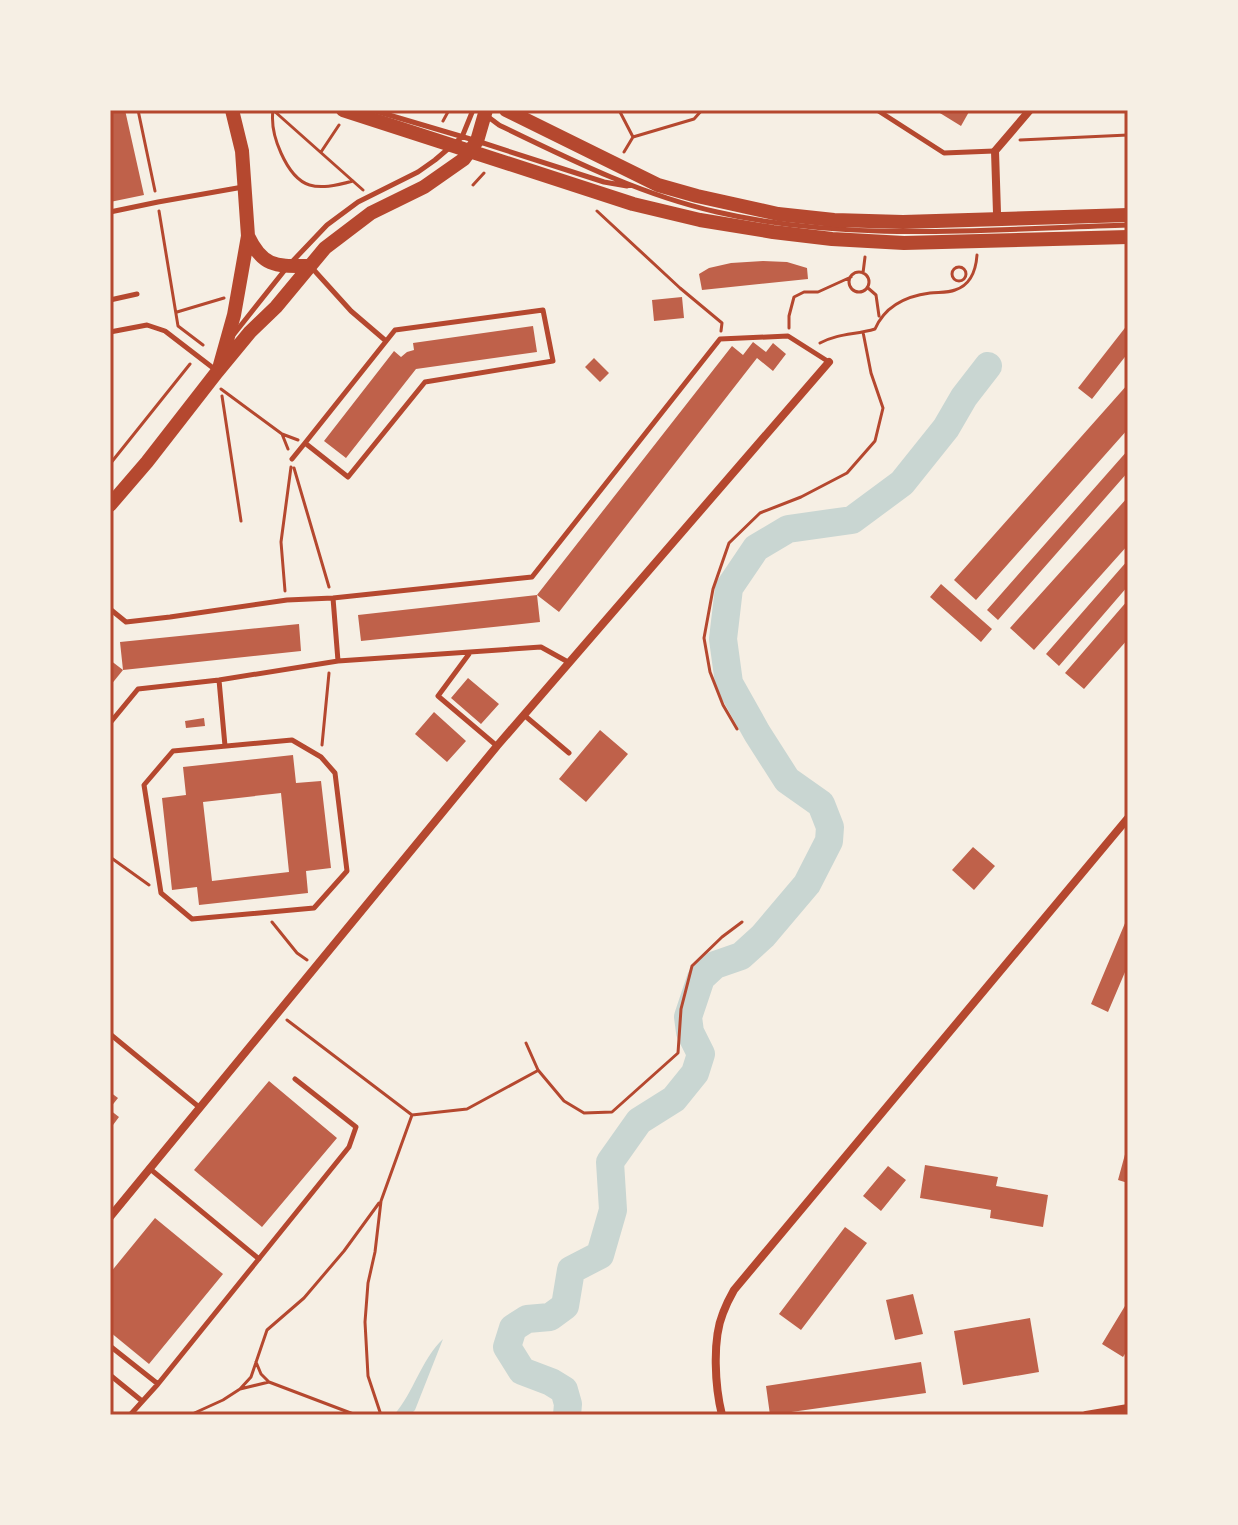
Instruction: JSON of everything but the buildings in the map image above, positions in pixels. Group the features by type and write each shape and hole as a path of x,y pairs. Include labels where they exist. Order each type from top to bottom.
{"main road":[{"path":"217,372 220,342 234,315 248,236 242,151 232,110"},
{"path":"506,110 658,185 778,214 834,220 903,222 1128,215"},
{"path":"110,505 250,332 276,307 325,248 371,213 424,187 464,159 466,144 481,111"},
{"path":"342,117 466,144 633,204 700,220 773,232 904,243 1128,237"},
{"path":"248,236 254,249 273,265 310,266"}],"street":[{"path":"996,219 995,151 1030,110"},
{"path":"110,1217 497,746 829,362"},
{"path":"722,1415 717,1338 722,1314 734,1290 1128,818"},
{"path":"1086,1415 1128,1408"}],"lane":[{"path":"372,110 466,144 604,182 640,188"},
{"path":"877,110 944,153 995,151"},
{"path":"481,111 499,125 571,160 640,188 716,212 775,223 832,230 904,231 1128,225"},
{"path":"220,342 327,225 358,202 466,144"},
{"path":"110,212 246,187"},
{"path":"310,266 351,311 386,341"},
{"path":"110,300 137,294"},
{"path":"292,459 395,330 543,310 553,361 425,382 348,477 305,443"},
{"path":"110,332 147,325 165,331 217,372"},
{"path":"110,609 126,622 287,600 532,577 720,339 788,336 829,362"},
{"path":"333,598 338,661"},
{"path":"110,723 138,689 338,661 541,647 568,662"},
{"path":"469,653 438,696 497,746"},
{"path":"219,680 225,746"},
{"path":"524,714 569,753"},
{"path":"292,740 321,757 335,773 347,871 314,908 192,919 161,893 144,785 173,751 225,746 292,740"},
{"path":"110,1034 201,1108"},
{"path":"130,1415 349,1147 356,1127 295,1079"},
{"path":"149,1168 259,1259"},
{"path":"110,1346 158,1384"},
{"path":"110,1375 142,1401"}],"path":[{"path":"138,110 158,202 178,326 203,345 220,342"},
{"path":"273,110 365,191"},
{"path":"273,110 277,143 288,169 298,181 325,186 353,181"},
{"path":"440,125 449,110"},
{"path":"619,110 633,137"},
{"path":"624,152 633,137 694,119 702,110"},
{"path":"321,152 342,117"},
{"path":"1004,141 1128,135"},
{"path":"473,185 484,173"},
{"path":"597,211 722,323 720,339"},
{"path":"809,349 834,336 875,329 880,317 889,308 919,295 955,291 975,271 977,251"},
{"path":"863,273 865,253"},
{"path":"788,336 794,297 804,292 818,292 858,272 869,279 868,288"},
{"path":"851,277 852,289 860,292 868,288"},
{"path":"868,288 876,295 880,317"},
{"path":"176,312 227,297"},
{"path":"737,729 710,672 704,638 713,589 729,543 760,513 801,497 847,473 875,441 883,408 871,373 863,332"},
{"path":"110,464 196,355"},
{"path":"221,389 282,434 305,443"},
{"path":"222,396 241,521"},
{"path":"282,434 333,598"},
{"path":"285,588 281,542 292,459"},
{"path":"321,757 329,670 338,661"},
{"path":"110,857 161,893"},
{"path":"265,912 297,953 316,966"},
{"path":"526,1043 538,1070 564,1101 584,1113 612,1112 678,1053 681,1009 692,966 742,922"},
{"path":"278,1013 412,1115 467,1109 538,1070"},
{"path":"381,1415 368,1376 365,1322 368,1283 381,1201 412,1115"},
{"path":"190,1415 223,1400 251,1377 267,1330 304,1298 381,1201"},
{"path":"256,1362 269,1382 356,1415"},
{"path":"240,1389 269,1382"}],"shaded area":[{"path":"443,1339 415,1410 410,1415 394,1415 429,1356"}],"waterway":[{"path":"567,1415 564,1390 522,1371 507,1347 513,1328 527,1319 550,1317 565,1306 571,1270 600,1255 613,1210 610,1162 639,1121 674,1099 695,1073 701,1054 690,1032 688,1017 701,978 715,965 741,956 763,936 807,884 829,841 830,827 821,804 787,780 729,683 723,639 729,588 756,548 788,529 852,520 902,483 946,428 964,397 988,366"}]}
